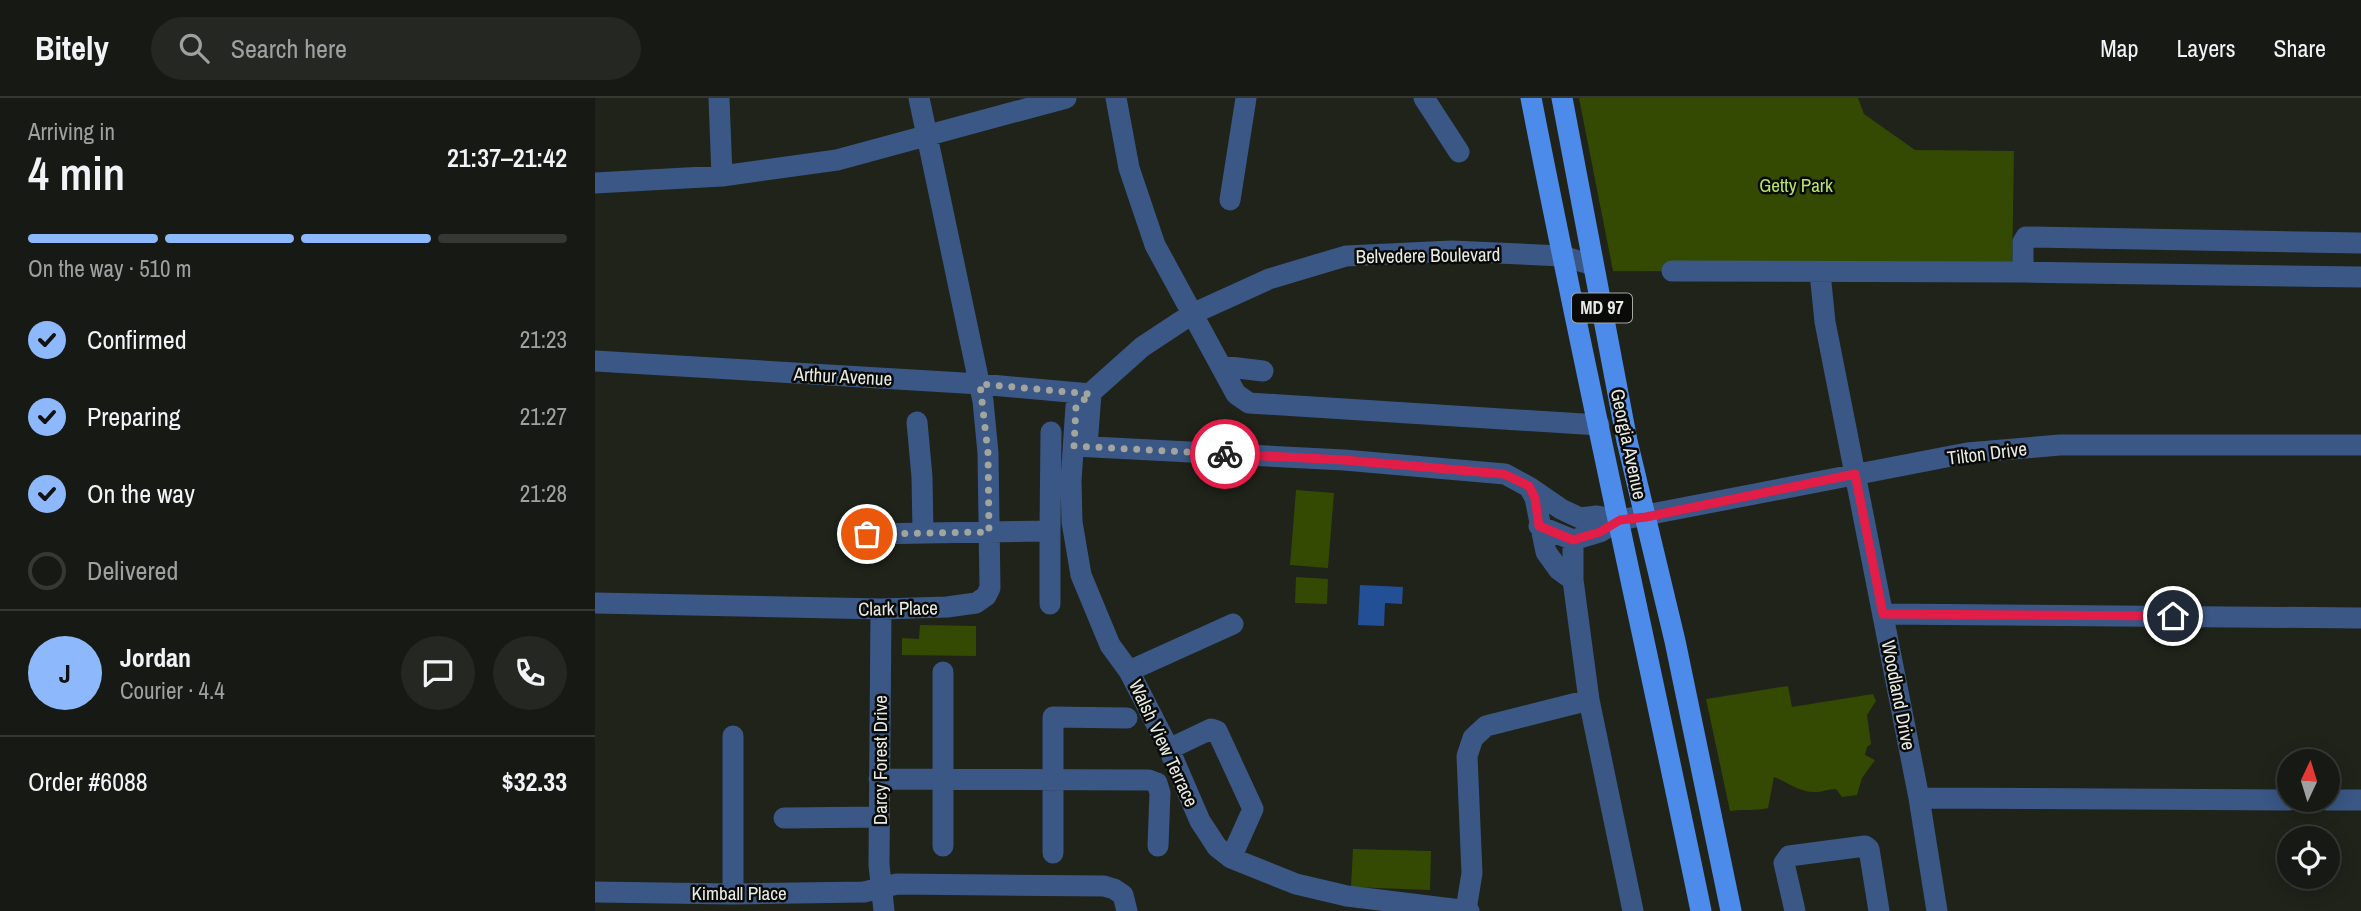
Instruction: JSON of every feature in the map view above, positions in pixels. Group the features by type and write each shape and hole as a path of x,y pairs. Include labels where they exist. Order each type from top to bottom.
{"main road":[{"name":"Georgia Avenue","path":"1531,98 1701,911"},
{"name":"Georgia Avenue","path":"1562,98 1627,441 1678,652 1731,911"}],"street":[{"path":"719,98 722,176"},
{"name":"Clark Place","path":"595,603 881,609 947,607 976,603 986,596 990,588 988,453 980,384 919,98"},
{"path":"595,183 722,176 837,160 1066,98"},
{"path":"1116,98 1129,168 1155,245 1236,394 1249,403 1418,405 1599,425"},
{"path":"1230,200 1246,98"},
{"path":"1424,98 1458,152"},
{"path":"2023,272 2023,242 2026,237 2361,243"},
{"name":"Belvedere Boulevard","path":"1091,394 1142,347 1192,314 1269,279 1346,256 1452,251 1562,256 1593,265"},
{"path":"1672,271 2361,277"},
{"name":"Woodland Drive","path":"1820,272 1825,322 1919,798 1937,911"},
{"name":"Arthur Avenue","path":"595,361 980,384 1091,394"},
{"path":"1221,366 1263,371"},
{"name":"Walsh View Terrace","path":"1091,394 1071,481 1072,522 1081,575 1110,645 1129,671 1169,749 1200,821 1217,847 1231,858 1296,884 1347,896 1467,911"},
{"path":"917,422 923,533"},
{"path":"1050,604 1051,432"},
{"name":"Tilton Drive","path":"1620,520 1968,453 2060,445 2361,445"},
{"path":"1081,446 1344,460 1504,474 1529,486 1561,509 1580,518 1597,516 1620,520"},
{"path":"1529,486 1535,498 1546,552 1559,570 1573,580"},
{"path":"1539,526 1573,540 1600,532 1620,520"},
{"path":"867,534 1050,531"},
{"path":"1573,540 1573,580 1589,700 1633,911"},
{"name":"Darcy Forest Drive","path":"881,609 879,865 884,911"},
{"path":"1883,614 2361,618"},
{"path":"1129,671 1233,624"},
{"path":"943,672 943,846"},
{"path":"1467,911 1472,873 1467,756 1473,738 1486,726 1589,700"},
{"path":"1053,853 1053,717 1127,718"},
{"path":"1169,749 1211,729 1217,732 1253,809 1231,858"},
{"path":"733,736 733,894"},
{"path":"879,779 1149,780 1157,783 1160,793 1159,846"},
{"path":"1919,798 2277,800"},
{"path":"2340,800 2361,800"},
{"path":"784,818 879,817"},
{"path":"1795,911 1785,859 1789,856 1865,846 1869,849 1879,911"},
{"name":"Kimball Place","path":"603,899 865,892 897,884 1104,886 1123,895 1127,911"}],"green space":[{"name":"Getty Park","path":"1579,98 1858,98 1864,114 1915,150 2014,151 2012,272 1613,271"},
{"path":"1296,490 1334,493 1328,568 1290,565"},
{"path":"1296,577 1328,579 1327,604 1295,603"},
{"path":"920,625 976,626 976,656 902,655 902,638 919,639"},
{"path":"1788,686 1792,707 1873,694 1876,701 1867,715 1871,744 1865,755 1875,760 1862,778 1857,795 1842,797 1836,789 1807,791 1774,777 1768,808 1730,811 1706,699"},
{"path":"1353,849 1431,851 1430,890 1351,887"}],"water":[{"path":"1360,585 1403,587 1402,604 1385,603 1384,626 1358,625"}],"way so far":[{"path":"867,534 989,532 988,453 980,384 1091,394 1076,406 1074,446 1225,454"}],"route":[{"path":"1225,454 1344,460 1504,474 1529,486 1535,498 1539,526 1573,540 1600,532 1620,520 1855,474 1883,614 2173,616"}]}
